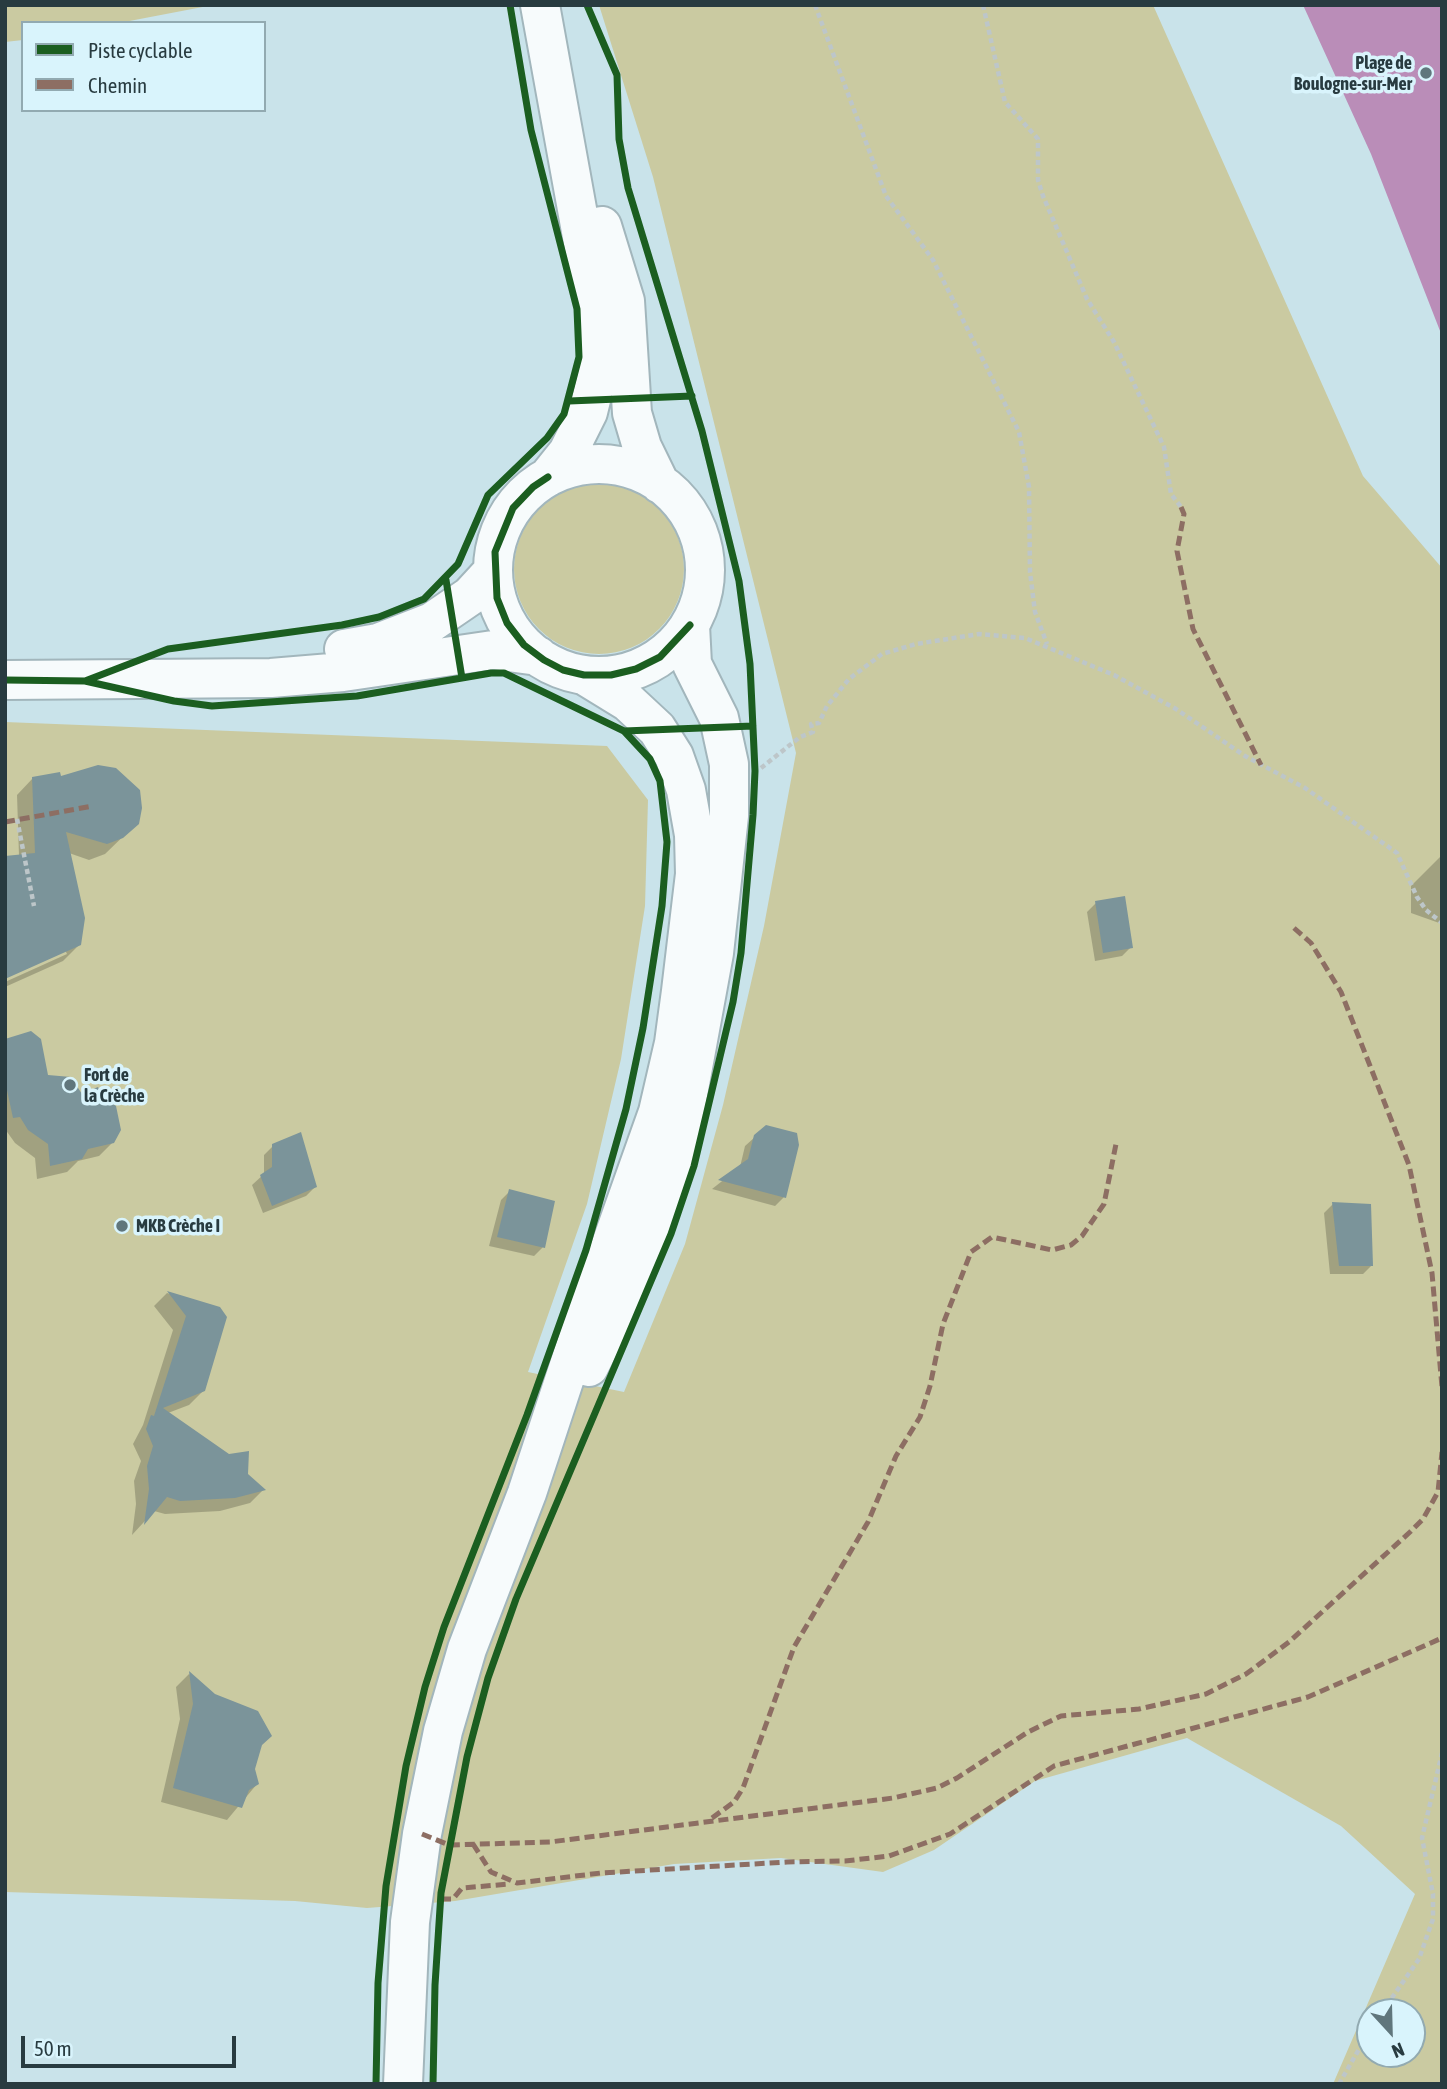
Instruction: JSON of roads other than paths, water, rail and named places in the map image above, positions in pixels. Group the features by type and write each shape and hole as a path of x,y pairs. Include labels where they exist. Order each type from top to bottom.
{"main road":[{"path":"540,5 598,311 600,353 592,400 583,425 568,452 548,477 526,494 508,516 497,542 493,571 497,598 503,615 518,638 538,656 556,667 584,675 611,675 644,666 673,646 690,625 703,592 703,548 690,516 660,484 642,473 611,465 579,466 548,477"},
{"path":"562,124 621,283 628,328 632,413 642,447 660,484"},
{"path":"85,681 289,657 378,643 417,630 443,617 470,596 493,571"},
{"path":"527,1493 617,1311 654,1219 680,1139 698,1051 722,894 730,780 719,718 692,664 690,625"},
{"path":"5,680 85,681 293,676 493,650 538,656"},
{"path":"403,2084 411,1922 436,1759 467,1649 527,1493 583,1323 658,1112 676,1033 695,874 692,818 674,756 657,729 638,711 584,675"}],"place":[{"name":"Plage de Boulogne-sur-Mer","path":"1426,73"},
{"name":"Fort de la Crèche","path":"70,1085"},
{"name":"MKB Crèche I","path":"122,1226"}]}
